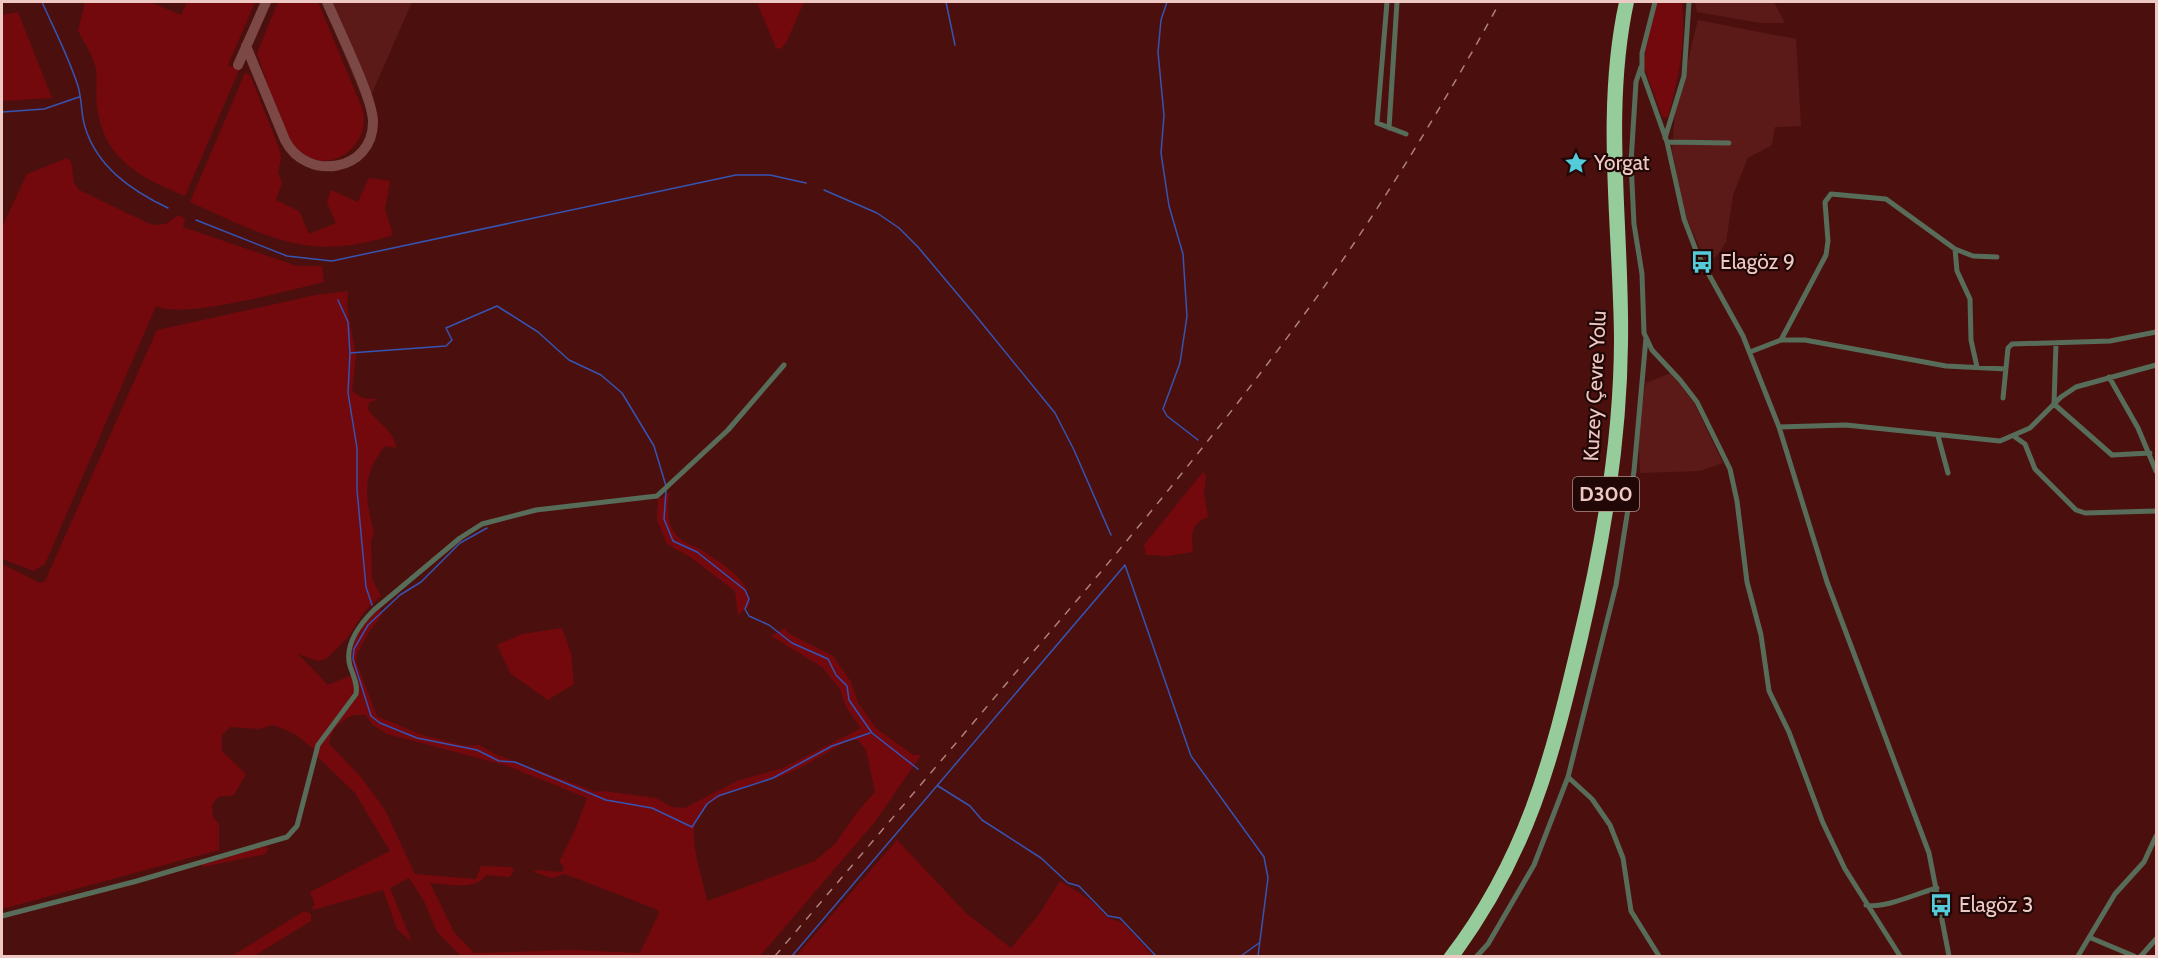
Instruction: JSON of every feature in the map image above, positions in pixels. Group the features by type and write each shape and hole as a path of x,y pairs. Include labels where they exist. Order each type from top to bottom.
{"highway":[{"name":"Kuzey Çevre Yolu","path":"1448,957 1491,893 1527,817 1554,734 1597,548 1610,461 1616,385 1612,83 1623,2"},
{"name":"Kuzey Çevre Yolu","path":"1456,957 1505,880 1549,779 1604,548 1617,464 1623,386 1624,296 1618,112 1621,55 1630,2"}],"street":[{"path":"1387,2 1377,123 1406,134"},
{"path":"1389,128 1397,2"},
{"path":"1654,2 1642,53 1642,66 1644,82 1666,140 1676,191 1693,243 1750,352 1779,427 1827,582 1925,840 1937,888 1949,957"},
{"path":"1666,140 1684,76 1688,50 1689,2"},
{"path":"1477,957 1488,944 1534,865 1568,777 1616,585 1634,471 1646,337 1631,162 1636,82 1642,66"},
{"path":"1666,140 1729,143"},
{"path":"1781,340 1826,255 1828,241 1825,202 1832,194 1886,199 1955,249 1973,256 1997,257"},
{"path":"1955,249 1955,266 1970,299 1971,344 1977,367"},
{"path":"2003,398 2008,348 2012,344 2110,341 2157,332"},
{"path":"1646,337 1656,355 1675,373 1696,402 1730,469 1737,501 1747,582 1761,635 1769,691 1789,732 1823,823 1850,878 1882,926 1899,957"},
{"path":"1750,352 1781,340 1837,345 1946,366 2006,369"},
{"path":"2054,404 2056,342"},
{"path":"1779,427 1846,425 1990,441 2015,437 2033,426 2054,404 2076,387 2157,364"},
{"path":"2,916 126,884 287,837 297,826 318,745 356,694 357,687 349,660 349,648 374,610 460,538 489,521 536,510 657,496 728,430 784,365"},
{"path":"2109,377 2150,453 2157,471"},
{"path":"2054,404 2112,455 2150,453"},
{"path":"1938,436 1948,473"},
{"path":"2015,437 2025,444 2035,469 2076,510 2085,513 2156,511 2157,505"},
{"path":"1568,777 1592,799 1610,825 1623,858 1630,911 1659,957"},
{"path":"2078,957 2115,894 2140,867 2157,836"},
{"path":"1866,905 1885,906 1909,895 1937,888"},
{"path":"2091,938 2134,957"},
{"path":"2141,957 2157,939"}],"shaded area":[{"path":"85,2 150,2 181,15 187,2 255,2 228,65 239,70 185,196 153,181 126,164 107,140 97,106 95,64 78,31"},
{"path":"278,2 318,2 362,108 364,121 361,134 355,145 336,159 324,161 312,158 300,151 281,120 269,90 257,53"},
{"path":"322,2 412,2 366,107"},
{"path":"757,2 804,2 786,43 781,49 776,48"},
{"path":"1657,2 1682,2 1681,60 1668,117 1665,118 1662,116 1644,67 1645,46"},
{"path":"1695,2 1774,2 1785,23 1760,23 1697,12"},
{"path":"18,12 52,98 2,101 2,15"},
{"path":"1698,20 1796,39 1801,126 1775,127 1772,145 1748,158 1733,195 1726,242 1717,256 1706,262 1684,212 1672,150 1675,112"},
{"path":"245,73 250,75 279,148 281,159 278,172 282,183 276,200 299,211 309,234 336,223 327,203 331,190 358,202 369,178 390,181 385,209 392,232 391,236 342,246 322,247 297,244 250,229 190,202"},
{"path":"67,158 71,161 74,183 79,190 152,225 166,224 178,215 185,219 183,227 297,266 322,266 324,282 212,307 170,309 156,306 45,564 34,571 2,559 2,227 27,174"},
{"path":"348,291 347,306 356,356 352,391 363,398 377,399 369,403 368,409 389,432 396,448 385,446 377,457 368,478 367,498 374,534 371,540 372,579 381,596 364,612 348,637 326,659 317,661 298,654 328,685 352,675 350,665 355,639 371,616 377,609 380,609 382,615 369,632 358,652 356,661 377,716 422,735 466,746 479,745 495,754 596,792 656,798 672,807 685,808 737,781 783,768 861,728 846,707 840,689 822,667 771,636 785,628 788,633 833,656 851,682 858,703 876,728 913,755 921,755 874,823 760,956 461,956 437,932 424,901 409,878 390,888 412,942 397,929 383,890 313,910 312,907 315,904 310,892 390,851 355,793 318,757 316,751 295,734 273,725 259,729 230,727 222,735 222,751 246,774 234,795 218,797 212,805 213,817 219,824 219,850 2,909 2,564 40,583 45,581 157,330 316,295","holes":["354,715 365,715 373,725 387,734 505,765 587,798 575,830 559,862 564,866 562,872 536,870 534,872 552,878 565,874 658,910 659,913 640,953 570,950 474,953 454,932 430,883 468,885 481,880 486,875 510,877 514,870 511,867 481,866 476,879 415,874 385,810 361,777 329,744 337,726","849,740 858,740 866,750 875,792 858,811 835,844 815,861 707,901 694,842 695,824 701,812 721,796 789,773"]},
{"path":"1671,373 1694,403 1723,463 1700,471 1640,473 1638,427 1646,383"},
{"path":"1203,472 1206,476 1204,494 1208,517 1195,526 1192,535 1193,552 1167,556 1146,555 1144,545"},
{"path":"670,493 668,514 675,533 686,543 727,567 746,589 749,606 738,615 735,591 690,557 667,544 657,520 658,499"},
{"path":"562,628 571,653 574,684 548,700 511,674 497,645 522,634"},
{"path":"897,840 966,913 1011,948 1040,913 1060,881 1090,900 1108,918 1123,923 1153,956 796,956"},
{"path":"266,846 268,849 266,854 203,867 201,864"},
{"path":"304,911 311,914 311,921 254,956 232,956"}],"waterway":[{"path":"42,2 74,75 85,127 98,154 107,166 129,185 168,208"},
{"path":"946,2 955,45"},
{"path":"1167,2 1161,20 1158,52 1164,115 1161,153 1169,206 1183,254 1187,316 1180,363 1163,409 1167,416 1198,440"},
{"path":"2,112 44,109 79,97"},
{"path":"196,220 287,256 332,261 736,175 770,175 806,183"},
{"path":"824,190 877,213 899,228 976,316 1055,413 1074,450 1111,535"},
{"path":"338,300 348,322 350,353 348,393 357,448 357,490 366,587 372,605"},
{"path":"350,353 446,346 452,340 446,328 497,306 538,332 569,360 601,375 622,393 654,446 666,486"},
{"path":"666,491 664,519 673,541 697,552 745,590 749,599 745,609 749,616 769,625 792,643 828,659 836,675 847,686 849,700 872,733 918,769"},
{"path":"487,528 460,543 421,582 400,595 368,625 354,649 353,659 371,716 380,723 417,738 477,750 499,761 515,762 606,800 652,808 692,827 707,804 718,796 773,778 832,746 870,733"},
{"path":"792,956 1125,565 1191,756 1264,857 1268,878 1258,956"},
{"path":"938,786 970,806 982,820 1041,858 1068,883 1079,886 1108,916 1120,918 1156,956"},
{"path":"1241,956 1259,943"}],"taxiway":[{"path":"238,65 266,2"},
{"path":"246,46 285,140 295,153 308,162 322,166 337,166 351,161 362,152 370,139 373,122 361,80 327,2"}],"railway":[{"path":"775,956 1107,565 1251,386 1319,294 1391,187 1458,77 1500,2"}],"place":[{"name":"Yorgat","path":"1576,163"},
{"name":"Elagöz 9","path":"1702,262"},
{"name":"Elagöz 3","path":"1941,905"}]}
